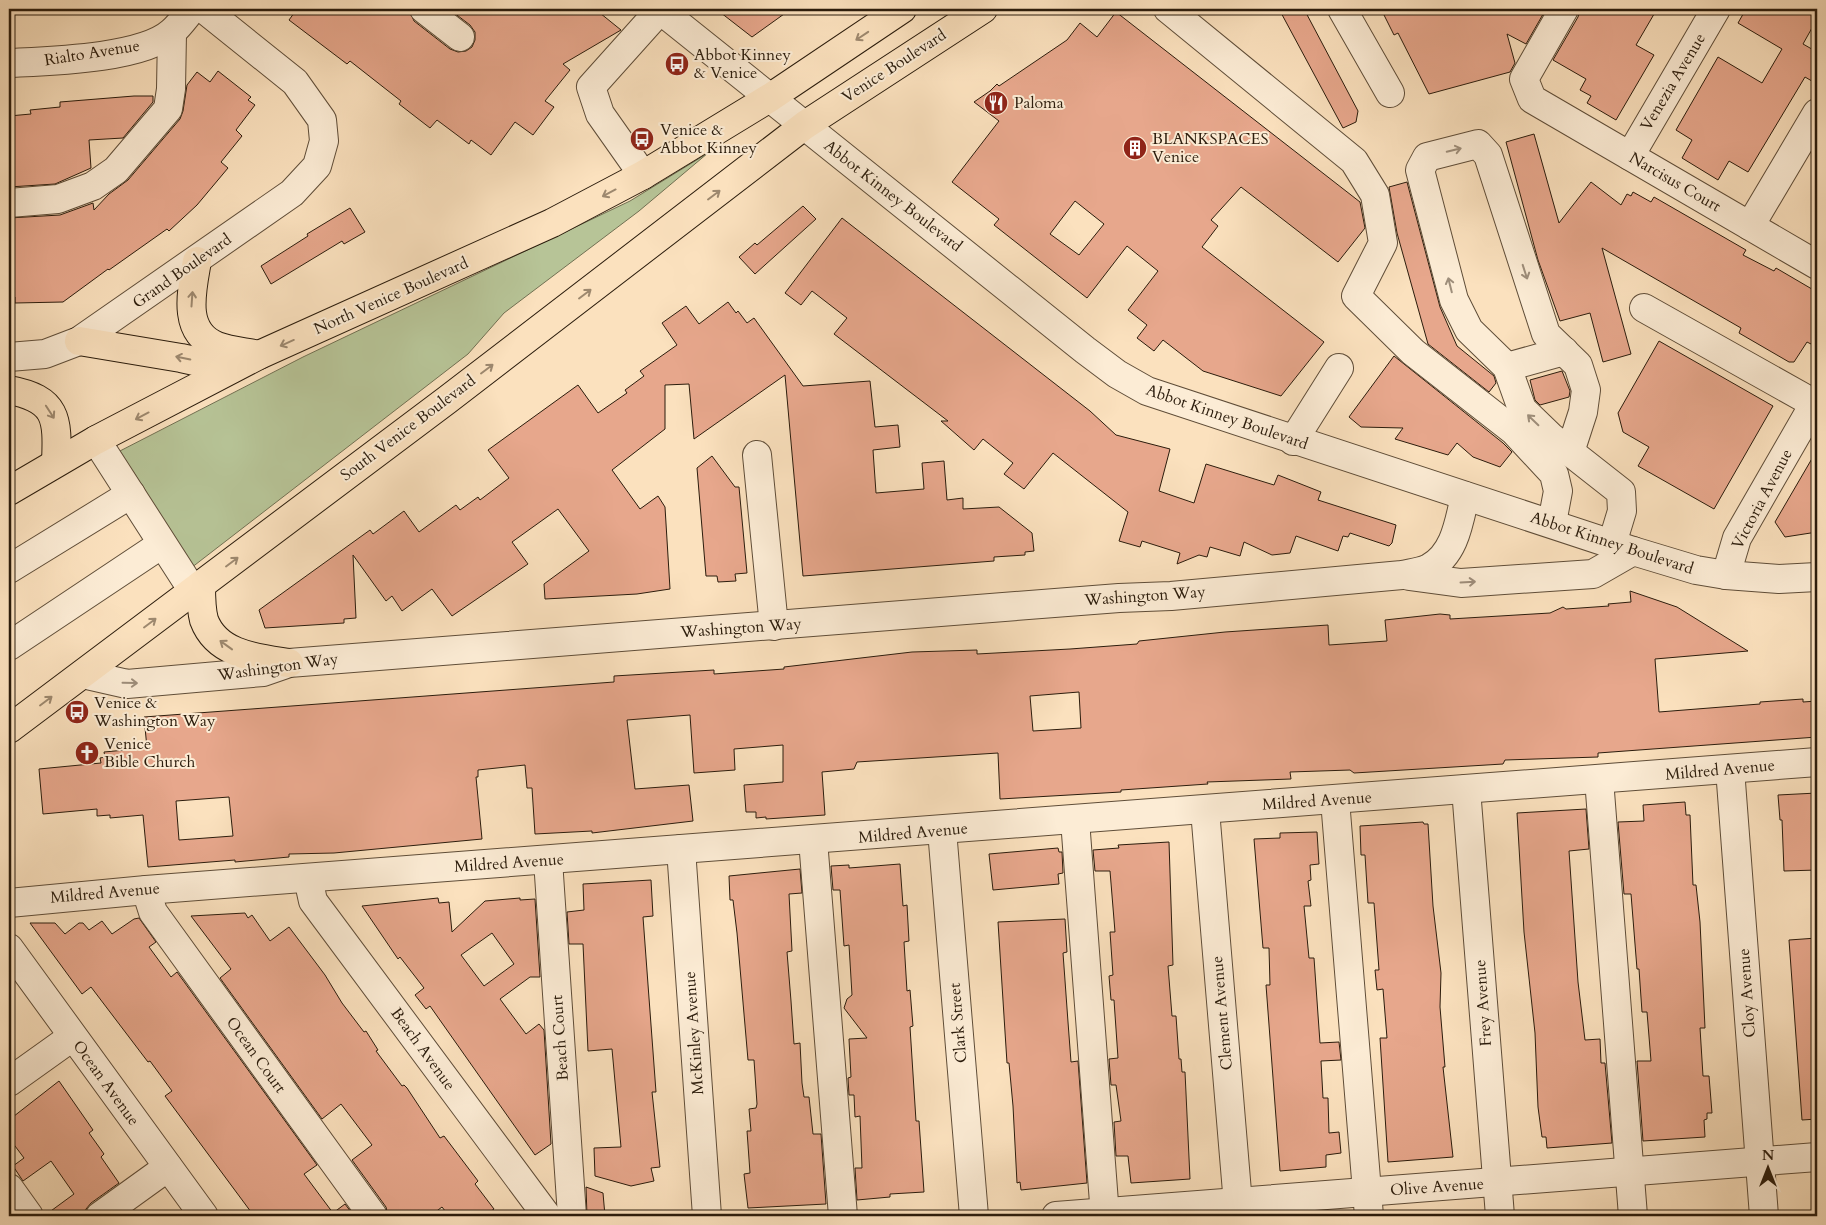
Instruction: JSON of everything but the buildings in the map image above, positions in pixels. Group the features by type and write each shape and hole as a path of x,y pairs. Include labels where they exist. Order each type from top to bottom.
{"main road":[{"path":"771,97 902,9"},
{"name":"Venice Boulevard","path":"805,125 983,9"},
{"name":"North Venice Boulevard","path":"9,491 96,440 259,355 552,223 643,175 771,97"},
{"name":"South Venice Boulevard","path":"9,728 590,291 805,125"},
{"path":"197,260 191,298 191,316 202,336 218,346 259,355"},
{"path":"79,341 182,358 231,370"},
{"path":"9,390 29,394 43,402 54,418 58,429 56,462"},
{"path":"197,588 204,619 211,632 226,648 253,657 288,663"}],"street":[{"name":"Rialto Avenue","path":"9,63 60,60 135,50 172,33 192,9"},
{"name":"Grand Boulevard","path":"9,357 45,354 79,341 292,192 318,166 324,141 322,120 295,82 204,9"},
{"path":"424,9 460,37"},
{"path":"643,175 600,114 591,87 659,9"},
{"name":"Abbot Kinney Boulevard","path":"659,9 771,97 840,156 1117,374 1147,391 1293,441 1552,523 1622,548 1696,570 1726,575 1779,579 1817,577"},
{"path":"1168,9 1354,160 1375,195 1383,243 1356,296 1413,352 1514,431 1554,474 1558,490 1552,523"},
{"path":"1342,9 1390,93"},
{"name":"Narcisus Court","path":"1564,9 1524,79 1532,99 1817,265"},
{"name":"Venezia Avenue","path":"1630,156 1716,9"},
{"path":"9,202 58,199 93,186 116,170 168,109 171,89 172,33"},
{"path":"1750,226 1817,114"},
{"path":"1570,452 1583,412 1586,390 1578,365 1546,334 1488,155 1478,144 1427,157 1420,170 1454,300 1469,330 1507,367 1522,409 1570,452 1621,492 1622,548"},
{"path":"1644,308 1816,402"},
{"path":"1507,367 1564,351"},
{"path":"1293,441 1339,368"},
{"name":"Victoria Avenue","path":"1726,575 1737,538 1816,402"},
{"path":"96,440 162,544 197,588"},
{"path":"757,455 774,626"},
{"path":"9,569 131,494"},
{"name":"Washington Way","path":"82,674 127,684 263,672 288,663 1119,598 1172,596 1402,575 1428,569 1445,556 1456,532 1465,496"},
{"path":"9,646 162,544"},
{"name":"Washington Way","path":"1402,575 1461,583 1594,574 1622,548"},
{"name":"Mildred Avenue","path":"9,903 146,890 1817,762"},
{"name":"Cloy Avenue","path":"1730,769 1764,1216"},
{"path":"1599,779 1632,1216"},
{"name":"Frey Avenue","path":"1466,789 1500,1216"},
{"path":"1336,800 1368,1204"},
{"name":"Clement Avenue","path":"1205,810 1238,1209"},
{"path":"1074,820 1105,1214"},
{"name":"Clark Street","path":"942,830 974,1216"},
{"path":"813,840 843,1216"},
{"name":"McKinley Avenue","path":"681,850 707,1216"},
{"name":"Beach Court","path":"548,860 572,1216"},
{"name":"Beach Avenue","path":"308,878 313,901 547,1216"},
{"name":"Ocean Court","path":"146,890 154,912 373,1216"},
{"name":"Ocean Avenue","path":"9,948 204,1216"},
{"path":"9,1082 72,1037"},
{"name":"Olive Avenue","path":"1056,1216 1368,1204 1497,1182 1817,1157"},
{"path":"100,1216 168,1167"},
{"path":"9,1188 29,1216"}],"green space":[{"path":"708,153 639,211 504,313 468,354 191,568 133,471 115,458 116,453 303,357 630,201"}],"place":[{"name":"Abbot Kinney & Venice","path":"677,64"},
{"name":"Paloma","path":"996,103"},
{"name":"Venice & Abbot Kinney","path":"642,139"},
{"name":"BLANKSPACES Venice","path":"1135,148"},
{"name":"Venice & Washington Way","path":"77,712"},
{"name":"Venice Bible Church","path":"87,753"}]}
